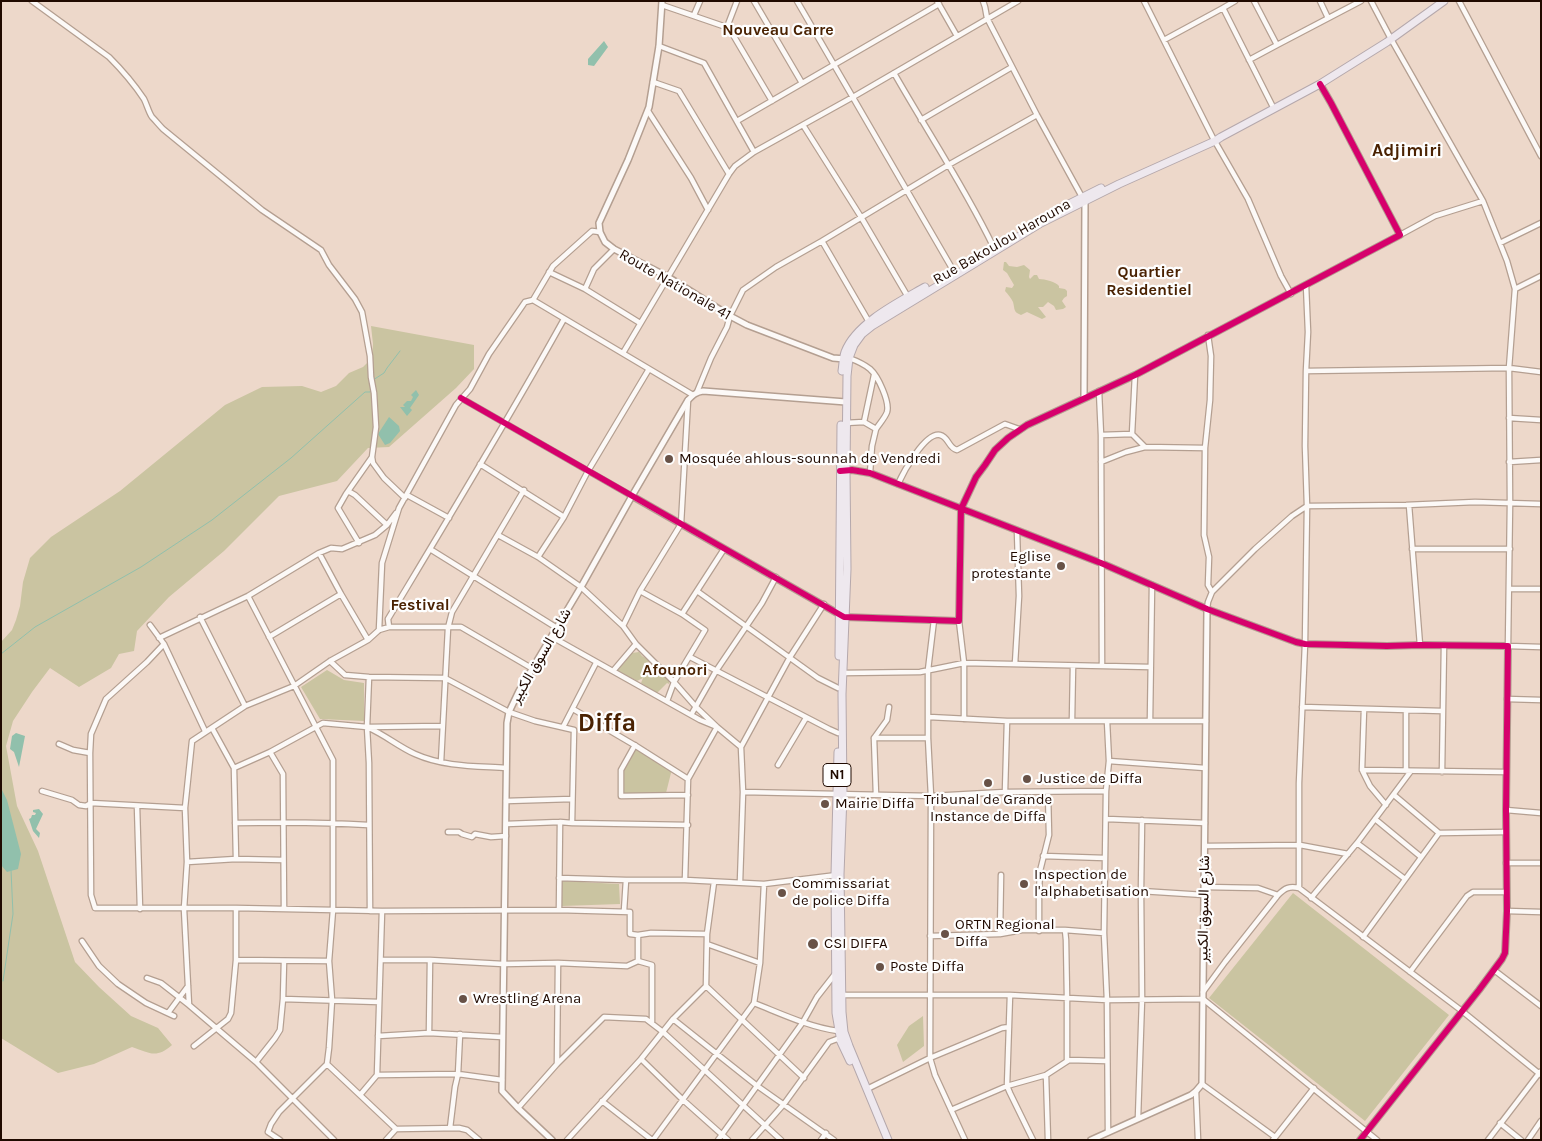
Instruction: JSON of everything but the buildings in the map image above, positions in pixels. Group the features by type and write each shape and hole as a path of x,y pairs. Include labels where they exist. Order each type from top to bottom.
{"highway":[{"name":"Rue Bakoulou Harouna","path":"844,402 847,359 851,341 859,330 869,322 1038,219 1119,184 1216,138 1320,84 1391,39 1433,4 1444,1"},
{"name":"Rue Bakoulou Harouna","path":"847,359 854,344 872,326 1008,241 1084,199"},
{"name":"N1","path":"840,795 838,688 847,569 843,471 844,402"},
{"name":"N1","path":"842,616 843,673 835,974 836,1013 841,1042 864,1090 884,1140"},
{"name":"N1","path":"838,875 841,995 844,1032 888,1140"}],"street":[{"path":"32,1 118,65 138,89 152,116 162,129 262,210 320,250 355,299 362,312 367,331 376,427 372,456 373,463 384,478 406,496 449,518"},
{"path":"694,15 700,1"},
{"path":"727,27 738,1"},
{"path":"754,1 802,83"},
{"path":"797,1 953,270"},
{"path":"983,1 988,18 1012,67 1037,116 1084,199 1084,398"},
{"path":"623,353 735,166 754,152 1018,1"},
{"path":"1164,40 1235,1"},
{"path":"1254,1 1277,45"},
{"path":"1320,1 1328,18"},
{"path":"1249,60 1361,1"},
{"path":"1360,1140 1494,970 1505,953 1510,589 1509,368 1515,289 1508,261 1483,201 1391,39 1372,1"},
{"path":"1459,1 1541,156"},
{"path":"1146,2 1248,199 1281,276 1291,294"},
{"path":"533,300 553,266 592,231 600,232 599,223 648,111 659,46 662,3 729,28 772,101"},
{"path":"738,121 938,3 957,36"},
{"path":"1222,8 1274,109"},
{"path":"659,46 704,63 754,152"},
{"path":"921,120 1012,67"},
{"path":"894,73 921,120 950,164 993,246"},
{"path":"653,82 679,91 729,174"},
{"path":"1320,84 1400,235"},
{"path":"648,111 691,178 708,210"},
{"path":"695,394 743,290 776,267 950,164 1037,116"},
{"path":"803,125 861,217 908,297"},
{"path":"964,718 964,663 959,621 961,509 976,477 1002,444 1020,429 1135,374 1291,294 1435,216 1483,201"},
{"path":"1500,243 1541,223"},
{"name":"Route Nationale 41","path":"600,232 606,242 614,249 668,277 747,325 824,355 847,359"},
{"path":"822,241 869,322"},
{"path":"585,289 594,269 614,249"},
{"path":"549,272 585,289 640,323"},
{"path":"1515,289 1541,276"},
{"path":"1299,888 1299,783 1305,644 1307,506 1305,446 1308,332 1306,285"},
{"path":"159,638 248,596 319,553 331,548 342,549 375,535 388,525 456,405 470,389 489,354 525,302 533,300 695,394 703,391 844,402"},
{"path":"389,627 388,619 480,464 506,424 564,319"},
{"path":"1208,335 1211,356 1204,535 1209,557 1208,585 1212,592"},
{"path":"847,359 859,362 872,370 888,405 886,414 876,429 872,446 870,473"},
{"path":"1306,371 1509,368 1541,372"},
{"path":"538,557 564,516 588,471 649,369"},
{"path":"864,422 874,374"},
{"path":"1132,434 1135,374"},
{"path":"1099,391 1101,435 1102,666"},
{"name":"شارع السوق الكبير","path":"552,1140 503,1093 502,1037 506,768 509,712 519,691 688,400 695,394"},
{"path":"461,398 842,616 959,621"},
{"path":"623,626 640,591 681,524 688,400"},
{"path":"1509,418 1541,420"},
{"path":"844,422 864,422 876,429"},
{"path":"898,484 908,465 926,442 935,435 944,437 952,448 957,450 1005,424 1020,429"},
{"path":"1101,435 1132,434 1145,447"},
{"path":"1101,462 1145,447 1206,448"},
{"path":"359,542 338,508 372,456"},
{"path":"1509,462 1541,460"},
{"path":"480,464 564,516"},
{"path":"843,471 852,470 870,473 1017,532 1101,563 1207,609 1289,640 1305,644 1541,647"},
{"path":"441,762 448,628 452,612 524,490"},
{"path":"348,491 388,525"},
{"path":"1207,609 1212,592 1255,549 1292,516 1307,506 1475,502 1541,504"},
{"path":"1409,505 1420,645"},
{"path":"379,630 382,563 398,510"},
{"path":"1015,664 1019,596 1017,532"},
{"path":"498,535 538,557 581,587 623,626 636,644 696,707 741,747"},
{"path":"430,549 557,628"},
{"path":"682,614 724,549"},
{"path":"1412,549 1510,549"},
{"path":"319,553 368,640"},
{"path":"691,715 716,671 762,603 776,577"},
{"path":"1150,721 1152,585"},
{"path":"1510,589 1541,589"},
{"path":"640,591 682,614 705,630 674,682 667,701"},
{"path":"698,591 818,678 838,688"},
{"path":"269,637 341,594"},
{"path":"248,596 333,760 333,910 329,961 332,1000 327,1064 279,1112 271,1124 268,1132 280,1140"},
{"path":"740,882 743,792 741,747 790,657 824,604"},
{"name":"شارع السوق الكبير","path":"1202,1084 1207,609"},
{"path":"200,618 245,706"},
{"path":"934,620 928,670 928,738 931,796 930,1058 935,1075 965,1140"},
{"path":"150,625 164,644 205,731"},
{"path":"189,1004 184,909 187,862 185,808 192,741 245,706 294,686 330,661 368,640 379,630 389,627 461,627 533,669"},
{"path":"552,637 691,715 717,727"},
{"path":"164,644 106,699 91,734 91,895 95,908 624,911 630,912 630,934 707,934"},
{"path":"612,671 636,644"},
{"path":"1442,772 1444,645"},
{"path":"690,657 838,733"},
{"path":"330,661 345,675 445,678 509,712 534,721 574,730 572,823"},
{"path":"563,727 596,663"},
{"path":"843,673 920,672 964,663 1150,667"},
{"path":"1072,720 1073,666"},
{"path":"369,677 367,727 370,911"},
{"path":"1507,699 1541,700"},
{"path":"876,795 874,738 887,720 889,707"},
{"path":"1302,708 1442,711"},
{"path":"573,709 688,779"},
{"path":"1364,709 1362,770 1370,786 1386,804"},
{"path":"1311,898 1394,795 1408,771 1406,710"},
{"path":"929,717 1007,721 1206,721"},
{"path":"778,765 806,718"},
{"path":"1005,792 1007,721"},
{"path":"1107,721 1109,761 1106,791 1104,933 1107,1000 1108,1132"},
{"path":"234,768 270,752 323,723 367,727 442,726"},
{"path":"367,727 416,754 451,765 506,768"},
{"path":"685,880 688,779 717,727"},
{"path":"212,728 234,768 236,859"},
{"path":"874,738 928,738"},
{"path":"59,744 73,750 90,753"},
{"path":"635,745 620,770 622,796 688,795"},
{"path":"270,752 283,774 284,909"},
{"path":"1109,761 1205,768"},
{"path":"1362,770 1506,772"},
{"path":"42,791 86,806 91,803 185,808"},
{"path":"743,792 931,796 1005,792 1106,791"},
{"path":"1039,931 1039,892 1043,856 1049,835 1048,792"},
{"path":"1394,795 1439,833 1506,832"},
{"path":"506,802 572,799"},
{"path":"137,806 140,909"},
{"path":"1506,810 1541,813"},
{"path":"1375,819 1421,857"},
{"path":"1107,820 1205,823"},
{"path":"1138,1118 1142,999 1142,820"},
{"path":"235,823 283,822 368,825"},
{"path":"506,824 560,822 688,825"},
{"path":"559,910 560,822"},
{"path":"448,832 458,832 472,837 475,834 491,837 506,836"},
{"path":"1363,937 1439,833"},
{"path":"1357,843 1405,879"},
{"path":"1206,846 1300,845 1348,854"},
{"path":"1043,856 1105,858"},
{"path":"187,862 236,859 283,860"},
{"path":"1506,863 1541,864"},
{"path":"559,878 685,880 764,884 838,875"},
{"path":"1000,934 1002,875"},
{"path":"624,911 626,880"},
{"path":"567,1140 641,1059 673,1019 706,986 707,934 714,882"},
{"path":"602,1101 652,1140 754,1002 760,963 764,884"},
{"path":"1203,992 1278,895 1290,886 1299,888 1462,1011 1540,1073 1488,1140"},
{"path":"1205,887 1258,888 1278,895"},
{"path":"1141,891 1204,896"},
{"path":"1410,972 1464,898 1473,892 1506,892"},
{"path":"194,1046 228,1019 231,1012 236,960 236,908"},
{"path":"360,1095 378,1075 382,911"},
{"path":"1507,911 1541,912"},
{"path":"930,936 1000,934 1022,930 1065,930 1104,933"},
{"path":"1065,930 1068,997 1067,1060"},
{"path":"638,935 638,960"},
{"path":"82,941 99,966 118,984 146,1002 174,1016"},
{"path":"707,944 760,963"},
{"path":"236,960 329,961"},
{"path":"381,960 627,966 638,960 652,965 652,1023"},
{"path":"429,1033 430,960"},
{"path":"256,1062 280,1030 284,961"},
{"path":"557,1064 558,963"},
{"path":"1494,970 1541,1006"},
{"path":"718,1140 835,974"},
{"path":"147,978 161,983 217,1028 256,1062 334,1140"},
{"path":"168,1013 188,986"},
{"path":"706,986 804,1078"},
{"path":"841,995 1010,995 1107,1000 1203,999 1377,1140"},
{"path":"1010,995 1007,1086 1033,1140"},
{"path":"283,999 379,1002"},
{"path":"754,1002 803,1022 838,1031"},
{"path":"518,1108 557,1064 604,1017 646,1019 663,1032 781,1140"},
{"path":"673,1019 756,1085 834,1140"},
{"path":"867,1089 930,1058 1002,1028 1009,1027"},
{"path":"378,1036 429,1033 502,1037"},
{"path":"450,1128 458,1074 460,1034"},
{"path":"752,1140 784,1104 829,1042 837,1039 841,1042"},
{"path":"641,1059 728,1140"},
{"path":"951,1110 1007,1086 1046,1075 1067,1060 1107,1061"},
{"path":"327,1064 396,1129 459,1128 467,1130 479,1140"},
{"path":"378,1075 458,1074 502,1080"},
{"path":"1046,1075 1048,1140"},
{"path":"1091,1140 1191,1095 1202,1084 1274,1138 1314,1088"},
{"path":"1196,1091 1198,1140"},
{"path":"1528,1140 1541,1121"},
{"path":"1500,1123 1521,1140"},
{"path":"386,1140 396,1129"},
{"path":"821,1140 826,1133"}],"shaded area":[{"path":"604,41 608,47 594,66 588,65 588,59"},
{"path":"1004,262 1009,266 1017,267 1024,265 1030,270 1030,279 1037,275 1039,279 1053,282 1059,288 1065,289 1067,296 1062,301 1066,307 1056,310 1048,302 1043,307 1038,307 1046,317 1042,319 1027,312 1021,315 1017,313 1013,302 1005,291 1006,287 1012,288 1014,285 1003,270"},
{"path":"371,326 474,345 474,369 456,388 389,447 368,448 337,481 279,496 224,551 169,597 137,631 134,651 119,654 111,668 79,687 50,668 13,721 6,746 17,806 38,851 75,962 131,1016 158,1028 172,1045 162,1052 153,1054 132,1047 94,1064 58,1073 1,1038 1,642 12,630 16,620 23,582 30,558 51,537 120,491 225,405 262,387 302,386 321,392 336,386 349,373 363,367 372,358"},
{"path":"416,390 419,395 407,416 400,407 405,407 403,405 407,401 411,401 413,397 411,395"},
{"path":"389,417 399,426 400,431 390,443 385,445 378,434"},
{"path":"639,652 649,660 650,662 644,663 648,669 658,671 669,679 669,684 667,683 657,693 651,693 641,683 643,678 637,681 617,671 632,653"},
{"path":"327,670 344,680 364,683 364,721 320,719 301,687"},
{"path":"16,733 25,736 19,767 14,752 10,749 12,736"},
{"path":"636,746 672,769 665,797 622,795 622,770"},
{"path":"1,788 7,800 21,854 18,869 7,872 1,865"},
{"path":"39,809 43,814 36,829 40,833 39,838 33,831 29,819 36,813 33,810"},
{"path":"562,881 619,884 620,904 562,906"},
{"path":"1293,893 1449,1015 1365,1121 1209,998"},
{"path":"923,1016 924,1046 903,1062 897,1045 909,1026"}],"waterway":[{"path":"373,380 384,373 400,351"},
{"path":"1,654 35,627 141,567 212,520 291,458 365,392 370,392 372,389"},
{"path":"3,981 13,914 11,870"}],"cycle path":[{"path":"461,398 844,617 959,621 961,509 976,477 995,450 1008,438 1027,425 1135,375 1400,235 1320,84"},
{"path":"840,471 852,470 870,473 1101,563 1207,609 1296,642 1305,644 1387,646 1508,646 1507,911 1505,953 1479,990 1360,1140"}],"place":[{"name":"Mosquée ahlous-sounnah de Vendredi","path":"669,459"},
{"name":"Eglise protestante","path":"1061,566"},
{"name":"Justice de Diffa","path":"1027,779"},
{"name":"Tribunal de Grande Instance de Diffa","path":"988,783"},
{"name":"Mairie Diffa","path":"825,804"},
{"name":"Inspection de l'alphabetisation","path":"1024,884"},
{"name":"Commissariat de police Diffa","path":"782,893"},
{"name":"ORTN Regional Diffa","path":"945,934"},
{"name":"CSI DIFFA","path":"813,944"},
{"name":"Poste Diffa","path":"880,967"},
{"name":"Wrestling Arena","path":"463,999"}],"district":[{"name":"Nouveau Carre","path":"778,30"},
{"name":"Adjimiri","path":"1407,151"},
{"name":"Quartier Residentiel","path":"1149,281"},
{"name":"Festival","path":"420,605"},
{"name":"Afounori","path":"675,670"},
{"name":"Diffa","path":"607,724"}]}
